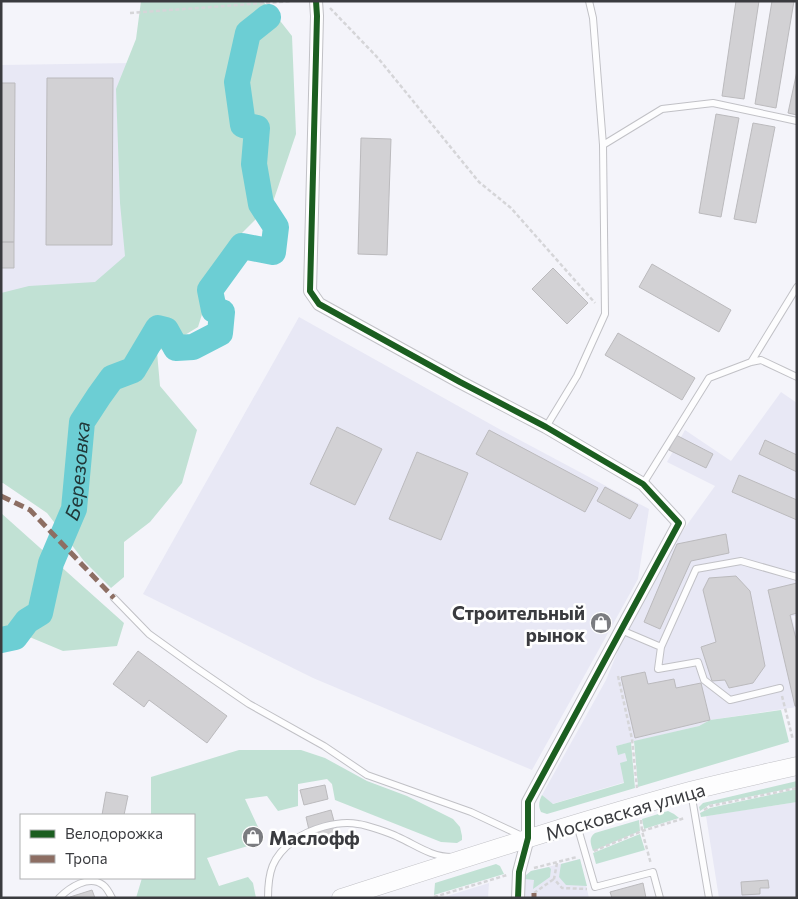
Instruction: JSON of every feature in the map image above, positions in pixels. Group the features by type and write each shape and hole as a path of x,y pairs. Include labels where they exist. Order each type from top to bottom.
{"main road":[{"name":"Московская улица","path":"341,898 528,838 691,791 797,766"}],"street":[{"path":"316,1 318,16 310,291 319,304 546,427 643,484 679,523 528,802 528,838 519,872 518,898"}],"lane":[{"path":"546,427 576,376 605,314 603,145 590,1"},
{"path":"603,145 662,109 713,103 797,121"},
{"path":"750,362 797,287"},
{"path":"643,484 709,378 750,362 761,360 797,377"},
{"path":"780,688 730,700 704,680 698,662 658,669 661,647 696,569 741,561 797,577"},
{"path":"114,598 149,634 195,667 249,704 324,746 367,775 471,812 528,838"},
{"path":"621,630 661,647"},
{"path":"691,791 709,898"},
{"path":"268,898 268,880 275,859 286,846 309,831 334,824 358,824 397,836 427,852 445,857 470,857"},
{"path":"577,824 595,887 653,872 660,898"},
{"path":"59,898 81,882 93,881 103,884 112,898"}],"path":[{"path":"130,13 292,1"},
{"path":"331,8 378,58 479,182 511,208 605,314"},
{"path":"618,676 632,739 636,788"},
{"path":"780,688 794,740"},
{"path":"434,897 586,855 642,831 695,815 710,806 797,788"},
{"path":"640,819 653,872"},
{"path":"534,892 554,879 557,862"},
{"path":"554,879 562,888 588,889 595,887"}],"shaded area":[{"path":"132,63 145,274 1,304 1,65"},
{"path":"299,317 501,430 649,509 638,579 532,770 313,678 143,594"},
{"path":"781,392 797,403 797,616 792,616 797,638 797,707 710,720 699,726 616,746 618,754 625,753 627,762 625,782 552,804 542,795 606,680 619,648 674,543 715,486 667,462 685,430 731,461"},
{"path":"797,802 797,898 719,898 706,816"},
{"path":"580,859 589,898 524,898 525,876 531,871"},
{"path":"489,883 488,898 441,898"}],"green space":[{"path":"141,1 262,1 270,8 292,36 296,134 273,202 221,254 198,327 157,352 160,386 197,430 182,483 150,522 124,542 124,577 111,588 84,561 47,513 1,483 1,293 29,286 95,282 125,256 120,203 116,89 136,39"},
{"path":"1,513 124,623 117,646 63,651 20,633 1,629"},
{"path":"781,710 789,742 638,787 634,741 699,726 710,720"},
{"path":"631,742 635,788 547,814 541,812 539,804 542,795 553,804 624,783 620,763 627,761 625,753 618,755 616,746"},
{"path":"239,750 301,750 325,758 367,781 407,796 453,819 460,827 462,840 457,843 441,842 335,800 332,784 327,779 298,784 298,806 278,811 267,796 245,799 258,827 244,831 248,846 207,858 219,886 248,877 253,883 256,898 136,898 142,879 195,879 195,814 151,814 151,777"},
{"path":"797,781 797,787 709,805 700,811 699,807 703,803"},
{"path":"797,789 797,802 701,817 700,813 710,808"},
{"path":"668,811 679,818 644,829 642,819"},
{"path":"639,820 640,831 593,851 591,839 595,833"},
{"path":"640,834 645,850 596,864 593,853"},
{"path":"580,859 587,886 566,885 559,877 561,864"},
{"path":"496,864 500,866 504,874 434,895 435,883"},
{"path":"549,867 551,869 550,877 533,889 534,880 525,879 525,876 531,871"}],"building":[{"path":"736,1 759,1 744,99 722,96"},
{"path":"772,1 794,1 776,108 755,104"},
{"path":"797,71 797,115 788,113"},
{"path":"47,78 113,78 112,245 46,245"},
{"path":"1,83 15,83 14,242 1,242"},
{"path":"716,114 739,118 721,217 699,213"},
{"path":"753,123 775,127 756,223 734,219"},
{"path":"361,138 391,139 387,255 358,254"},
{"path":"1,242 14,242 14,268 1,268"},
{"path":"652,264 731,310 719,332 639,287"},
{"path":"553,268 588,303 567,324 532,289"},
{"path":"618,333 695,378 682,400 605,355"},
{"path":"337,427 382,449 355,505 310,484"},
{"path":"489,430 598,488 585,512 476,454"},
{"path":"676,435 713,454 706,468 669,450"},
{"path":"765,440 797,455 797,472 759,454"},
{"path":"417,452 468,473 441,540 389,519"},
{"path":"739,475 797,500 797,520 732,492"},
{"path":"605,487 638,505 630,519 597,501"},
{"path":"726,534 729,553 691,561 660,629 644,622 677,544"},
{"path":"736,576 750,591 765,666 753,683 729,688 725,680 712,681 701,647 716,642 703,590 709,578"},
{"path":"797,583 797,613 790,615 797,643 797,706 795,706 768,590"},
{"path":"138,651 227,716 207,743 149,700 144,707 113,684"},
{"path":"645,672 648,684 674,679 676,688 701,683 710,720 635,738 621,677"},
{"path":"325,785 328,799 304,805 300,790"},
{"path":"106,792 128,796 124,814 102,814"},
{"path":"331,810 338,836 312,843 306,817"},
{"path":"258,827 262,842 248,846 244,831"},
{"path":"768,880 769,888 760,888 760,894 742,895 741,882"},
{"path":"643,883 646,898 612,898 610,892"},
{"path":"92,890 95,898 70,897"}],"waterway":[{"name":"Березовка","path":"1,640 15,637 27,621 40,613 51,563 74,509 82,422 99,396 112,378 133,370 158,328 166,330 176,348 193,347 220,333 222,312 214,310 210,290 242,246 273,252 276,227 261,204 254,164 257,128 243,125 237,82 248,33 268,17"}],"marked path":[{"path":"1,496 30,510 114,598"},
{"path":"534,893 534,898"}],"cycle path":[{"path":"316,1 310,291 319,304 546,427 643,484 679,523 528,802 528,838 519,872 518,898"}],"place":[{"name":"Строительный рынок","path":"601,623"},
{"name":"Маслофф","path":"253,837"}]}
